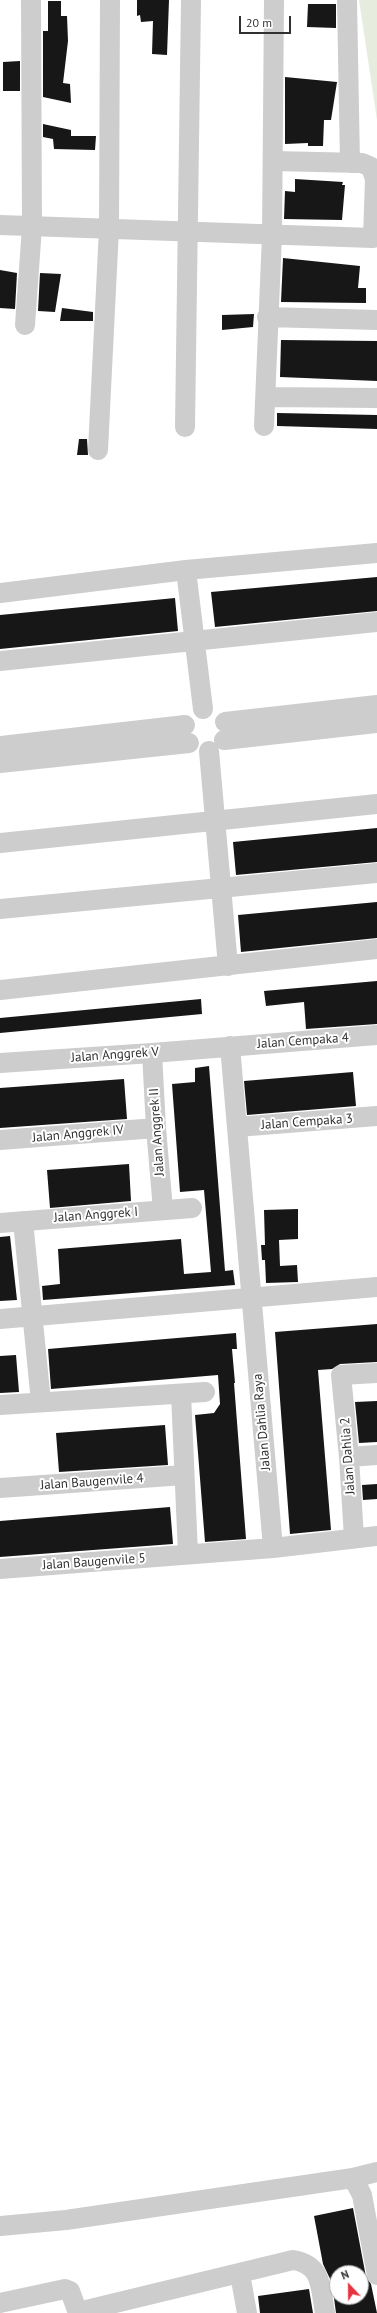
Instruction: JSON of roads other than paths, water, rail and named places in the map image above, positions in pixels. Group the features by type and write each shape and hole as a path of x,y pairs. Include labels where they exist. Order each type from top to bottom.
{"street":[{"path":"25,324 32,226 31,0"},
{"path":"98,450 109,229 110,0"},
{"path":"185,426 189,232 191,0"},
{"path":"264,426 267,397 267,318 272,235 274,0"},
{"path":"347,0 350,163"},
{"path":"0,225 373,238 374,173 367,165 350,163 273,161"},
{"path":"267,318 377,320"},
{"path":"267,397 377,398"},
{"path":"0,593 186,570 377,553"},
{"path":"186,570 193,642 202,709"},
{"path":"0,661 377,622"},
{"path":"228,966 214,820 219,738 221,715 212,710 202,709 192,713 187,734 198,750 219,738 377,705"},
{"path":"219,738 377,723"},
{"path":"0,746 187,734"},
{"path":"0,763 187,734"},
{"path":"0,843 377,804"},
{"path":"0,909 377,872"},
{"path":"0,990 377,949"},
{"name":"Jalan Cempaka 4","path":"230,1046 377,1035"},
{"name":"Jalan Anggrek V","path":"0,1063 152,1053 230,1046"},
{"name":"Jalan Dahlia Raya","path":"230,1046 273,1548"},
{"name":"Jalan Anggrek II","path":"152,1053 156,1128 163,1210"},
{"name":"Jalan Cempaka 3","path":"237,1127 377,1116"},
{"name":"Jalan Anggrek IV","path":"0,1140 156,1128"},
{"name":"Jalan Anggrek I","path":"0,1223 192,1208"},
{"path":"23,1221 41,1402"},
{"path":"0,1319 377,1287"},
{"name":"Jalan Dahlia 2","path":"354,1538 349,1457 341,1375 377,1372"},
{"path":"0,1405 205,1392"},
{"path":"181,1394 188,1554"},
{"path":"349,1457 377,1455"},
{"name":"Jalan Baugenvile 4","path":"0,1488 184,1475"},
{"name":"Jalan Baugenvile 5","path":"0,1569 273,1548 377,1536"},
{"path":"0,2226 66,2220 353,2178 377,2172"},
{"path":"353,2178 362,2195 374,2240 377,2275"},
{"path":"0,2303 65,2290 70,2291 73,2295 78,2313 292,2260 305,2262 313,2268 317,2275 325,2313"},
{"path":"240,2274 247,2313"}]}
